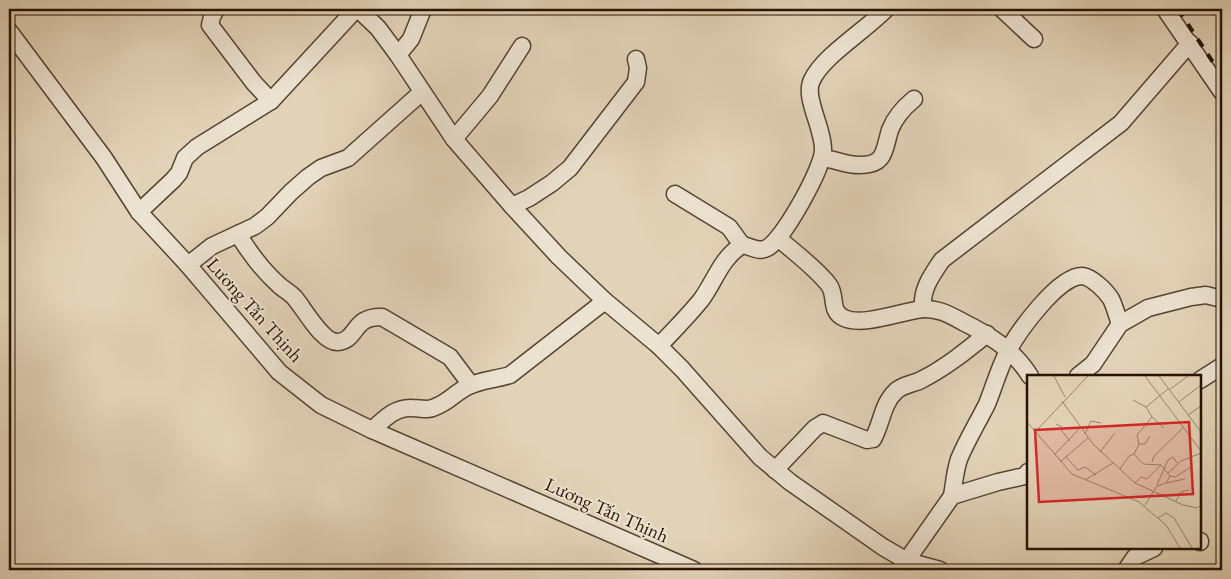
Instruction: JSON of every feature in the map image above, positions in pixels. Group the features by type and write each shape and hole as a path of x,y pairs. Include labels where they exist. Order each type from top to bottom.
{"street":[{"path":"216,9 210,25 254,83 271,101"},
{"path":"139,212 173,180 185,158 197,147 271,101 357,9 378,28 454,138 512,206 559,257 605,301 659,346 709,397 760,457 775,470 883,547 904,565 940,570"},
{"path":"398,55 410,39 423,9"},
{"path":"675,194 729,227 742,245 759,250 771,246 805,196 822,158 822,137 809,91 811,82 819,68 886,9"},
{"path":"1002,9 1034,38"},
{"path":"1165,9 1222,92"},
{"name":"Lương Tấn Thịnh","path":"9,31 104,158 139,212 188,265 279,372 321,405 372,430 694,570"},
{"path":"923,309 924,290 930,276 942,260 1120,123 1190,43"},
{"path":"454,138 490,96 522,46"},
{"path":"512,206 537,193 570,168 636,82 638,68 636,59"},
{"path":"188,265 212,246 255,226 267,217 308,177 321,168 348,158 422,92"},
{"path":"822,158 863,166 882,158 895,120 904,107 914,99"},
{"path":"238,234 248,250 278,285 293,296 320,332 329,340 339,342 348,339 365,319 382,317 450,357 471,384"},
{"path":"778,238 807,262 830,286 835,311 847,320 869,320 923,309 941,311 987,334 1022,364 1029,375"},
{"path":"659,346 702,298 724,262 742,245"},
{"path":"904,565 952,496 955,472 959,459 986,404 1008,351 1027,322 1048,297 1064,284 1078,277 1088,278 1099,286 1111,299 1120,324"},
{"path":"1079,375 1092,364 1120,324 1148,308 1191,296 1206,296 1222,300"},
{"path":"372,430 397,410 434,408 471,384 510,375 605,301"},
{"path":"775,470 815,428 823,423 867,440 873,439 878,430 885,405 897,390 920,381 940,369 987,334"},
{"path":"1201,379 1222,366"},
{"path":"952,496 1027,475"},
{"path":"1126,570 1136,558 1152,549"}],"railway":[{"path":"1178,9 1222,76"}]}
